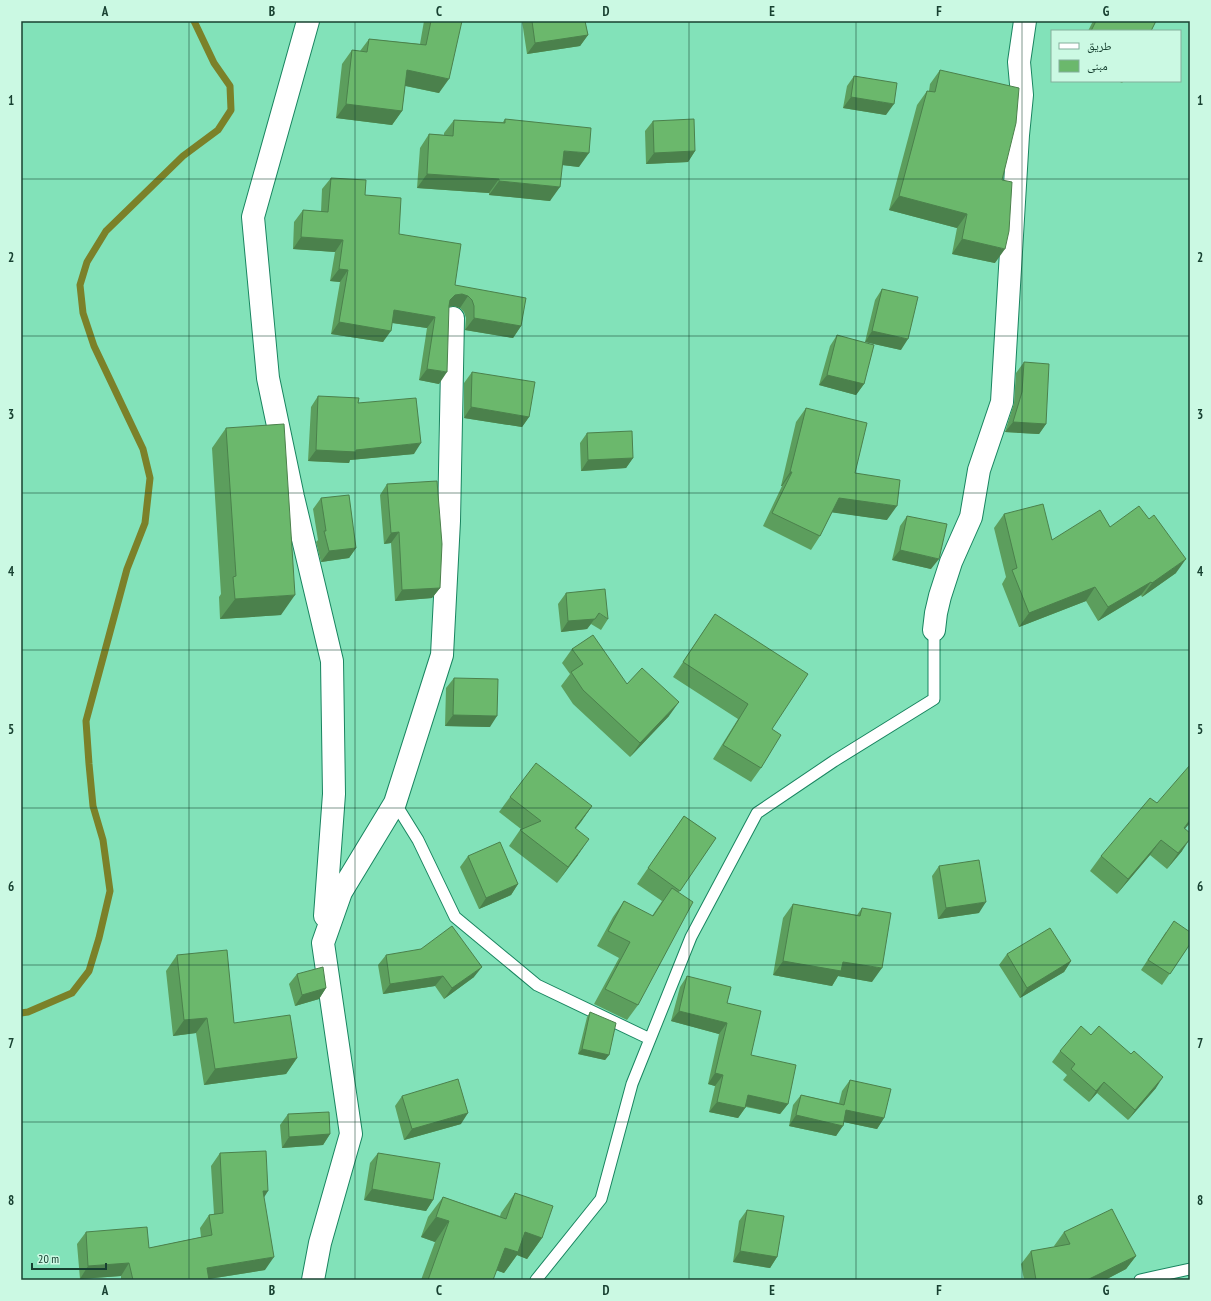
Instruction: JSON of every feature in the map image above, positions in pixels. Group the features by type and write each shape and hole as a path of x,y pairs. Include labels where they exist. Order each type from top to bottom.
{"street":[{"path":"308,21 253,217 268,378 293,497 332,661 334,794 323,943 351,1134 320,1243 313,1280"},
{"path":"934,630 940,596 951,562 971,517 979,470 1002,402 1022,95 1019,62 1025,21"},
{"path":"323,943 341,892 395,803 442,655 449,521 453,318"}],"lane":[{"path":"536,1280 601,1199 632,1084 691,937 757,813 834,761 934,699 934,630"},
{"path":"395,803 418,840 455,917 537,985 650,1040"},
{"path":"1140,1280 1190,1269"}],"building":[{"path":"431,21 462,21 449,79 407,70 402,111 346,104 352,50 367,52 369,39 426,45"},
{"path":"532,21 585,21 588,35 535,43"},
{"path":"1096,21 1156,21 1152,30 1092,30"},
{"path":"940,70 1019,88 1016,123 1002,180 1012,182 1009,231 1005,249 962,239 967,214 899,196 927,91 935,92"},
{"path":"854,76 897,83 894,104 851,97"},
{"path":"505,119 591,128 589,153 564,151 560,187 499,181 499,179 427,174 429,134 453,136 454,120 505,123"},
{"path":"694,119 695,151 654,153 653,121"},
{"path":"331,178 366,180 365,195 401,198 399,234 461,244 455,285 526,298 521,326 474,318 474,306 472,300 468,296 462,294 455,295 450,300 449,306 447,372 427,369 435,317 394,310 391,331 339,322 348,270 339,269 343,240 301,237 303,210 328,212"},
{"path":"882,289 918,297 908,339 872,331"},
{"path":"837,335 874,345 864,384 827,375"},
{"path":"1024,362 1049,364 1046,424 1013,422 1022,392"},
{"path":"472,372 535,382 529,417 471,407"},
{"path":"318,396 359,398 358,403 416,398 421,443 356,450 356,452 316,450"},
{"path":"806,408 867,423 855,473 900,480 897,506 839,498 820,536 772,513 792,472 790,472"},
{"path":"284,424 295,595 235,599 233,577 236,576 226,428"},
{"path":"632,431 633,458 588,460 587,433"},
{"path":"437,481 442,544 440,588 402,590 399,532 391,533 387,484"},
{"path":"349,495 356,548 329,551 324,531 326,531 321,498"},
{"path":"1043,504 1052,540 1100,510 1110,527 1139,506 1149,519 1154,515 1186,559 1152,583 1151,582 1108,607 1095,587 1029,613 1012,570 1017,568 1004,514"},
{"path":"907,516 947,524 939,559 900,550"},
{"path":"605,589 608,619 599,613 595,619 568,621 566,593"},
{"path":"715,614 808,674 772,729 781,735 761,768 723,745 748,704 683,662"},
{"path":"593,635 627,684 642,668 679,702 640,743 583,690 571,672 583,664 572,649"},
{"path":"454,678 498,679 497,716 453,715"},
{"path":"536,763 592,806 575,828 589,839 568,867 520,830 541,821 510,797"},
{"path":"1190,765 1190,820 1184,828 1190,833 1190,839 1178,853 1161,840 1128,879 1101,856 1150,798 1157,803"},
{"path":"684,816 716,838 680,891 648,868"},
{"path":"500,842 518,884 486,898 468,856"},
{"path":"979,860 986,902 946,908 939,866"},
{"path":"672,888 693,902 638,1005 605,989 630,942 608,931 624,901 653,916"},
{"path":"793,904 860,916 862,908 891,913 882,968 843,962 841,971 783,961"},
{"path":"1174,921 1190,932 1190,944 1170,974 1148,960"},
{"path":"452,926 482,967 452,988 443,976 390,984 386,955 421,949"},
{"path":"1050,928 1071,961 1027,988 1007,954"},
{"path":"227,950 234,1023 290,1015 297,1058 215,1069 207,1018 184,1020 177,955"},
{"path":"323,967 326,988 302,995 297,974"},
{"path":"687,976 731,987 727,1003 761,1011 751,1055 796,1065 788,1104 748,1095 745,1108 717,1102 723,1075 715,1073 727,1023 679,1011"},
{"path":"590,1012 616,1023 609,1055 582,1049"},
{"path":"1081,1026 1091,1035 1099,1026 1131,1054 1134,1051 1163,1077 1135,1110 1104,1082 1096,1091 1071,1069 1075,1064 1060,1051"},
{"path":"458,1079 468,1113 412,1129 402,1096"},
{"path":"850,1080 891,1089 884,1118 846,1110 843,1126 796,1115 801,1095 844,1105"},
{"path":"329,1112 330,1134 289,1137 288,1114"},
{"path":"266,1151 268,1191 263,1191 274,1257 207,1268 209,1280 133,1280 129,1263 88,1266 86,1232 147,1227 149,1248 212,1235 209,1215 223,1213 220,1153"},
{"path":"378,1153 440,1163 433,1200 372,1189"},
{"path":"515,1193 553,1206 542,1238 525,1232 518,1252 505,1248 493,1280 428,1280 449,1221 436,1217 443,1197 506,1219"},
{"path":"1112,1209 1136,1256 1087,1280 1036,1280 1031,1251 1070,1244 1064,1232"},
{"path":"747,1210 784,1216 777,1257 740,1251"}],"waterway":[{"path":"21,1013 28,1012 72,993 89,971 99,938 110,891 103,840 93,806 86,721 127,569 145,523 150,478 143,449 94,346 83,313 80,285 87,262 106,231 183,156 218,130 231,110 230,86 214,63 194,21"}]}
